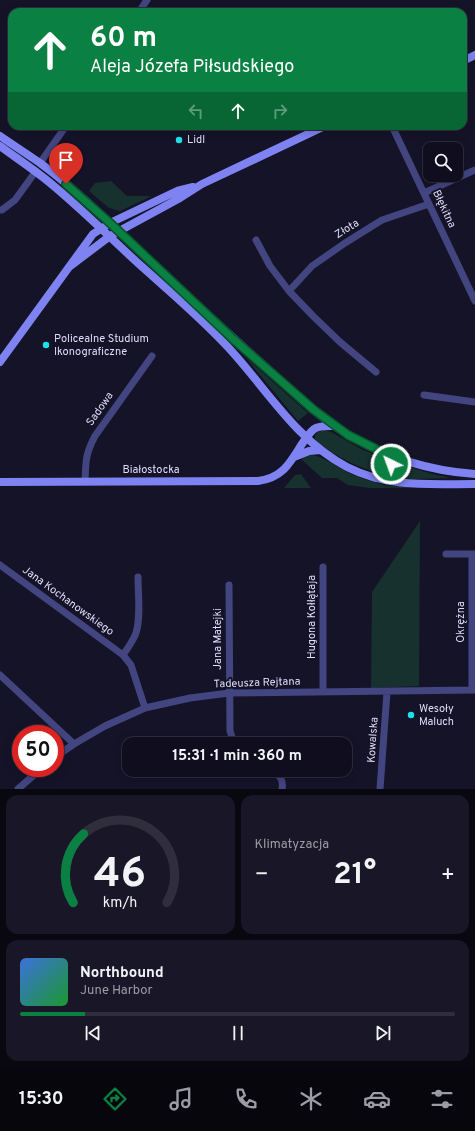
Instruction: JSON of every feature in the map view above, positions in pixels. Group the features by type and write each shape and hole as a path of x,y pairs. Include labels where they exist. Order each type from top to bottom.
{"main road":[{"path":"0,362 89,238 101,228 179,195 317,130"},
{"path":"0,136 40,163 66,184 119,231 233,339 314,410 336,426 354,438 386,454 436,470 475,474"},
{"path":"0,146 36,172 101,228 225,344 306,438 320,450 348,467 376,478 407,484 475,484"},
{"path":"69,267 110,236 179,195"},
{"path":"306,438 316,428 323,426 336,426"},
{"name":"Białostocka","path":"0,482 269,480 279,475 294,458 306,438"},
{"name":"Białostocka","path":"294,458 309,451 320,450"},
{"path":"376,478 386,475 390,470 391,464 386,454"}],"street":[{"path":"40,163 63,130"},
{"name":"Błękitna","path":"394,130 475,301"},
{"path":"424,193 475,170"},
{"path":"1,209 15,200 36,172"},
{"name":"Złota","path":"289,291 312,266 382,220 429,204"},
{"path":"256,240 270,266 289,291 340,342 376,372"},
{"path":"467,284 475,280"},
{"name":"Sadowa","path":"85,481 86,455 89,447 95,436 152,356"},
{"path":"424,395 475,402"},
{"name":"Okrężna","path":"446,554 474,554 474,690"},
{"name":"Jana Kochanowskiego","path":"0,565 123,655 131,665 145,708"},
{"name":"Hugona Kołłątaja","path":"323,567 323,692"},
{"path":"123,655 136,634 138,623 138,577"},
{"name":"Jana Matejki","path":"229,585 230,731 232,737"},
{"path":"0,675 74,744"},
{"name":"Tadeusza Rejtana","path":"64,751 105,726 145,708 190,698 230,693 474,690"},
{"name":"Kowalska","path":"380,789 387,692"},
{"path":"18,789 32,777"},
{"path":"280,777 282,779 282,789"}],"green space":[{"path":"111,181 127,196 152,196 120,211 109,208 89,191 95,183"},
{"path":"246,358 308,413 298,421"},
{"path":"324,430 331,432 363,450 381,457 385,464 383,470 378,473 364,468 345,460 327,449 315,439 316,434"},
{"path":"309,455 320,457 350,474 367,480 386,485 408,488 369,488 348,485 337,478 322,478 302,460 302,458"},
{"path":"397,463 432,474 451,478 413,479 392,477 396,471"},
{"path":"301,474 311,488 284,488 295,475"},
{"path":"420,521 419,686 371,688 372,592"}],"place":[{"name":"Lidl","path":"179,140"},
{"name":"Policealne Studium Ikonograficzne","path":"46,345"},
{"name":"Wesoły Maluch","path":"411,715"}],"route":[{"path":"66,184 178,286 233,339 314,410 348,435 386,454 390,459 391,464"}]}
